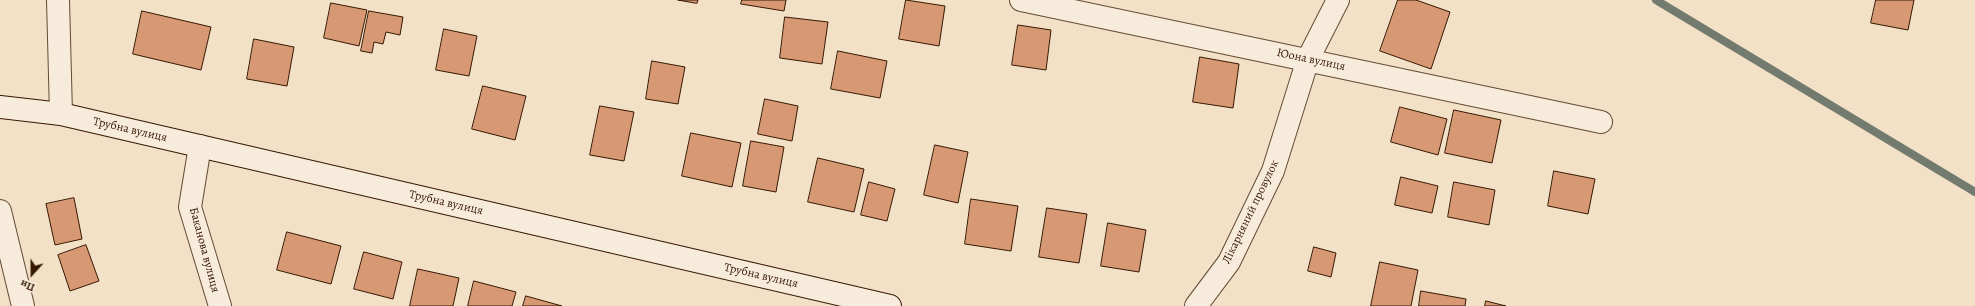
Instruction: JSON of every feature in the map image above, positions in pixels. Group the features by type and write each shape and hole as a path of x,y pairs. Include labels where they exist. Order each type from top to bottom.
{"street":[{"path":"58,0 61,114"},
{"name":"Юона вулиця","path":"1021,0 1308,59 1601,122"},
{"name":"Лікарняний провулок","path":"1196,306 1229,262 1274,171 1308,59 1338,0"},
{"name":"Трубна вулиця","path":"0,106 61,114 890,306"},
{"name":"Баканова вулиця","path":"200,146 190,207 220,306"},
{"path":"0,211 23,306"}],"building":[{"path":"678,0 698,0 697,3"},
{"path":"742,0 786,0 784,11 741,4"},
{"path":"906,0 945,6 939,46 899,39"},
{"path":"1398,0 1416,0 1450,12 1431,69 1380,51"},
{"path":"1876,0 1914,0 1908,30 1871,23"},
{"path":"331,3 367,10 359,46 324,38"},
{"path":"142,11 211,27 201,70 133,54"},
{"path":"369,11 403,17 400,35 386,32 383,44 374,42 372,53 361,51"},
{"path":"785,17 828,22 822,64 780,58"},
{"path":"1018,25 1051,30 1046,70 1012,65"},
{"path":"444,29 477,36 469,76 436,70"},
{"path":"254,39 294,47 287,86 247,79"},
{"path":"838,51 887,61 880,98 831,89"},
{"path":"1200,57 1239,64 1233,108 1193,102"},
{"path":"652,61 685,67 678,104 646,99"},
{"path":"483,86 526,96 515,140 472,129"},
{"path":"765,99 798,106 792,141 758,134"},
{"path":"600,106 634,112 624,161 590,155"},
{"path":"1400,107 1447,119 1438,155 1391,142"},
{"path":"1454,110 1501,120 1492,163 1445,153"},
{"path":"691,133 741,143 732,187 682,176"},
{"path":"751,141 784,147 776,192 743,186"},
{"path":"935,145 968,152 958,203 924,195"},
{"path":"818,158 864,169 854,212 808,202"},
{"path":"1554,171 1595,179 1588,214 1548,206"},
{"path":"1401,177 1438,186 1432,213 1395,205"},
{"path":"869,182 895,189 887,221 861,215"},
{"path":"1454,182 1495,190 1489,225 1448,217"},
{"path":"74,198 82,239 55,245 46,204"},
{"path":"971,199 1018,206 1011,251 965,244"},
{"path":"1047,208 1087,214 1079,263 1039,257"},
{"path":"1108,223 1146,230 1139,272 1101,266"},
{"path":"287,232 341,246 331,284 277,270"},
{"path":"86,245 99,281 70,291 58,255"},
{"path":"1314,247 1336,253 1331,277 1308,271"},
{"path":"364,252 402,262 393,299 354,289"},
{"path":"1380,262 1418,270 1411,306 1371,306"},
{"path":"418,269 459,278 453,306 410,306"},
{"path":"474,281 516,292 512,306 468,306"},
{"path":"1421,291 1466,299 1465,306 1419,306"},
{"path":"526,296 562,306 523,306"},
{"path":"1486,301 1506,306 1485,306"}],"waterway":[{"path":"1656,0 1975,192"}]}
